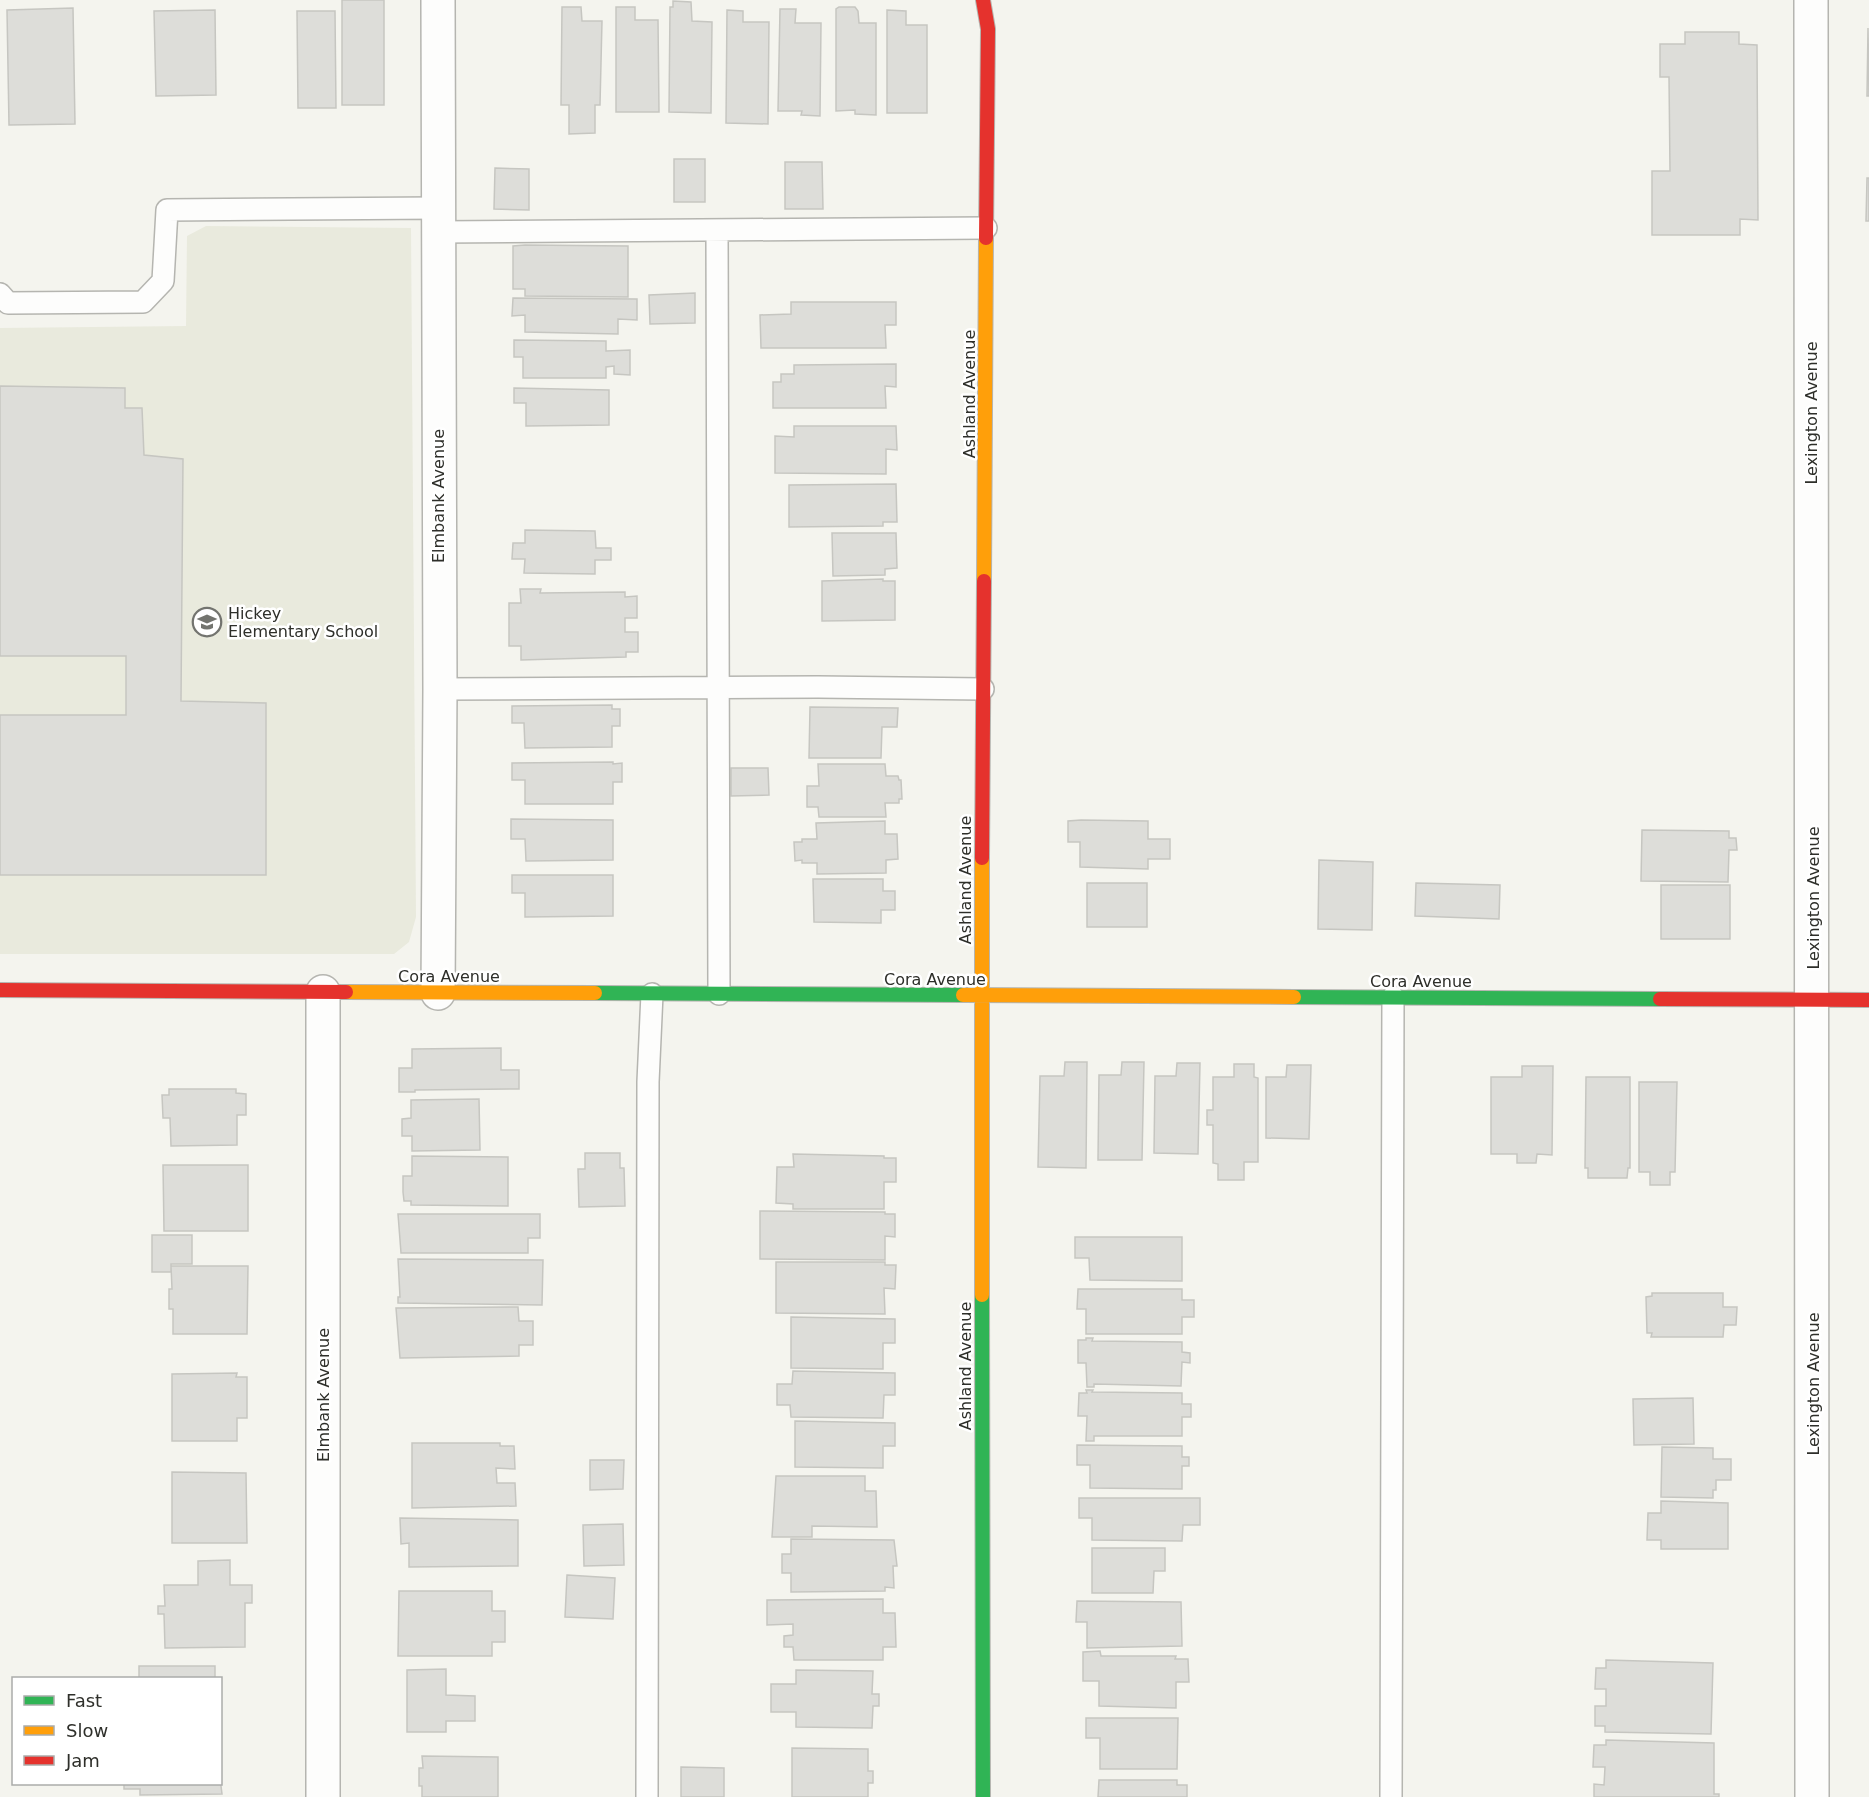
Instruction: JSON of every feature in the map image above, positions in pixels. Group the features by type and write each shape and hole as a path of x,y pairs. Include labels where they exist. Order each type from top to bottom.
{"street":[{"name":"Elmbank Avenue","path":"438,0 440,689 438,993"},
{"name":"Ashland Avenue","path":"983,0 988,28 981,996 983,1797"},
{"name":"Lexington Avenue","path":"1810,0 1813,999 1812,1797"},
{"name":"Cora Avenue","path":"0,990 1869,1000"},
{"name":"Elmbank Avenue","path":"323,992 323,1797"}],"lane":[{"path":"0,294 8,303 143,302 163,281 167,210 717,230 986,228"},
{"path":"717,230 719,994"},
{"path":"440,689 818,687 983,689"},
{"path":"647,1797 648,1082 652,994"},
{"path":"1391,1797 1394,997"}],"shaded area":[{"name":"Hickey Elementary School","path":"206,226 411,228 416,917 409,942 394,954 0,954 0,328 186,326 187,236"}],"building":[{"path":"342,0 384,0 384,105 342,105"},
{"path":"673,1 691,2 692,21 712,22 711,113 669,112 670,7 673,7"},
{"path":"562,7 581,7 582,21 602,21 600,105 595,105 595,133 569,134 569,105 561,105"},
{"path":"616,7 635,7 635,20 658,20 659,112 616,112"},
{"path":"855,7 858,11 859,23 876,23 876,115 855,114 855,110 836,111 836,9"},
{"path":"73,8 75,124 9,125 7,10"},
{"path":"780,9 796,9 795,23 821,23 820,116 801,115 802,111 778,111"},
{"path":"215,10 216,95 156,96 154,11"},
{"path":"727,10 743,11 743,22 769,22 768,124 726,123"},
{"path":"887,10 906,11 906,25 927,25 927,113 887,113"},
{"path":"297,11 335,11 336,108 298,108"},
{"path":"1868,28 1869,96 1867,96"},
{"path":"1685,32 1739,32 1739,44 1757,45 1758,220 1740,219 1740,235 1652,235 1652,171 1670,171 1669,77 1660,77 1660,44 1685,44"},
{"path":"674,159 705,159 705,202 674,202"},
{"path":"785,162 822,162 823,209 785,209"},
{"path":"495,168 529,169 529,210 494,209"},
{"path":"1867,178 1869,178 1869,221 1866,221"},
{"path":"513,246 628,246 628,297 525,296 525,289 513,289"},
{"path":"695,293 695,323 650,324 649,295"},
{"path":"513,298 637,299 637,320 618,319 618,334 525,332 525,315 512,316"},
{"path":"791,302 896,302 896,325 885,325 886,348 761,348 760,315 791,314"},
{"path":"514,340 606,341 606,351 630,350 630,375 614,374 614,366 606,367 606,378 523,378 523,357 514,357"},
{"path":"896,364 896,387 885,386 886,408 773,408 773,382 781,382 781,374 794,374 794,365"},
{"name":"Hickey Elementary School","path":"0,386 125,388 125,408 142,408 144,455 183,459 181,701 266,703 266,875 0,875 0,715 126,715 126,656 0,656"},
{"path":"514,388 609,390 609,425 526,426 526,403 514,403"},
{"path":"794,426 896,426 897,450 886,449 886,474 775,473 775,436 794,437"},
{"path":"896,484 897,522 883,522 883,526 789,527 789,485"},
{"path":"525,530 595,531 596,548 611,548 611,560 595,560 595,574 524,573 525,559 512,559 513,543 525,543"},
{"path":"832,533 896,533 897,568 885,569 885,575 833,576"},
{"path":"883,579 883,581 895,581 895,620 822,621 822,581"},
{"path":"520,589 541,589 540,593 625,592 625,597 637,596 637,618 625,618 625,632 638,632 638,652 626,652 626,657 521,660 521,646 509,646 509,603 521,603"},
{"path":"612,705 612,709 620,709 620,726 612,726 612,747 525,748 524,723 512,723 512,706"},
{"path":"810,707 898,708 897,727 882,727 881,758 809,758"},
{"path":"613,762 613,764 622,763 622,782 613,782 613,804 525,804 525,780 512,780 512,763"},
{"path":"818,764 885,764 886,776 898,776 901,780 902,799 899,799 899,803 885,803 886,817 819,817 818,807 807,807 807,786 819,786"},
{"path":"731,768 768,768 769,795 731,796"},
{"path":"511,819 613,820 613,860 526,861 525,839 511,839"},
{"path":"885,821 885,834 897,834 898,859 886,860 886,873 817,874 817,863 795,861 794,842 802,842 802,839 817,839 816,823"},
{"path":"1068,821 1148,821 1148,839 1170,839 1170,859 1148,859 1148,869 1080,867 1080,842 1068,842"},
{"path":"1642,830 1729,831 1729,838 1736,838 1737,850 1729,850 1728,882 1641,881"},
{"path":"1319,860 1373,862 1372,930 1318,929"},
{"path":"512,875 613,875 613,916 525,917 525,893 512,893"},
{"path":"813,879 883,879 883,891 895,891 895,910 881,910 881,923 814,922"},
{"path":"1087,883 1147,883 1147,927 1087,927"},
{"path":"1416,883 1500,885 1499,919 1415,916"},
{"path":"1661,885 1730,885 1730,939 1661,939"},
{"path":"501,1048 501,1070 519,1070 519,1089 399,1092 399,1068 412,1068 412,1049"},
{"path":"1065,1062 1087,1062 1086,1168 1038,1167 1040,1076 1064,1076"},
{"path":"1122,1062 1144,1062 1142,1160 1098,1160 1099,1075 1121,1075"},
{"path":"1177,1063 1200,1063 1198,1154 1154,1153 1155,1076 1176,1076"},
{"path":"1234,1064 1254,1064 1254,1077 1258,1078 1258,1162 1244,1162 1244,1180 1218,1180 1218,1164 1213,1163 1213,1125 1207,1125 1207,1110 1213,1110 1213,1077 1234,1077"},
{"path":"1287,1065 1311,1065 1309,1139 1266,1138 1266,1077 1286,1077"},
{"path":"1522,1066 1553,1066 1552,1155 1537,1154 1536,1163 1517,1163 1517,1154 1491,1154 1491,1077 1522,1077"},
{"path":"1586,1077 1630,1077 1630,1168 1628,1168 1627,1178 1588,1178 1588,1168 1585,1168"},
{"path":"1639,1082 1677,1082 1675,1172 1670,1172 1670,1185 1650,1185 1650,1172 1639,1172"},
{"path":"169,1089 236,1089 236,1093 246,1094 246,1115 237,1115 237,1145 171,1146 170,1118 163,1118 162,1095 169,1095"},
{"path":"479,1099 480,1150 412,1151 412,1136 402,1136 402,1119 411,1118 411,1100"},
{"path":"585,1153 620,1153 620,1168 624,1168 625,1206 579,1207 578,1169 585,1169"},
{"path":"793,1154 896,1158 896,1182 884,1182 884,1209 793,1209 793,1204 776,1203 777,1167 794,1167"},
{"path":"412,1156 508,1157 508,1206 411,1205 411,1201 404,1201 403,1176 412,1176"},
{"path":"163,1165 248,1165 248,1231 164,1231"},
{"path":"760,1211 885,1212 885,1214 895,1214 895,1237 885,1236 885,1260 760,1259"},
{"path":"398,1214 540,1214 540,1238 528,1238 528,1253 401,1253"},
{"path":"152,1235 192,1235 192,1264 171,1264 171,1272 152,1272"},
{"path":"1075,1237 1182,1237 1182,1281 1090,1280 1089,1258 1075,1258"},
{"path":"398,1259 543,1260 542,1305 398,1303 398,1297 400,1297"},
{"path":"776,1262 885,1262 885,1265 896,1265 895,1289 884,1288 885,1314 776,1313"},
{"path":"171,1266 248,1266 247,1334 173,1334 173,1309 169,1309 169,1289 172,1289"},
{"path":"1078,1289 1182,1289 1182,1300 1194,1300 1194,1317 1182,1317 1182,1334 1086,1334 1086,1309 1077,1309"},
{"path":"1652,1293 1723,1293 1723,1307 1737,1307 1736,1325 1724,1325 1723,1337 1651,1337 1652,1333 1647,1333 1646,1297 1652,1296"},
{"path":"518,1307 519,1321 533,1321 533,1345 519,1345 519,1356 400,1358 396,1308"},
{"path":"791,1317 895,1319 895,1343 883,1343 883,1369 791,1368"},
{"path":"1086,1338 1093,1338 1092,1341 1182,1342 1182,1352 1190,1353 1190,1363 1182,1362 1181,1386 1094,1384 1094,1387 1087,1387 1086,1363 1078,1363 1078,1340 1086,1340"},
{"path":"793,1371 895,1373 895,1395 884,1395 883,1418 791,1417 790,1405 777,1405 777,1384 792,1384"},
{"path":"237,1373 236,1377 247,1377 247,1418 237,1418 237,1441 172,1441 172,1374"},
{"path":"1086,1390 1093,1390 1092,1392 1182,1393 1182,1404 1191,1404 1191,1417 1182,1417 1182,1436 1094,1436 1094,1441 1086,1441 1087,1416 1078,1416 1079,1393 1087,1393"},
{"path":"1693,1398 1694,1444 1634,1445 1633,1399"},
{"path":"795,1421 895,1423 895,1446 883,1446 883,1468 795,1467"},
{"path":"412,1443 500,1443 500,1446 514,1446 515,1469 496,1468 497,1483 515,1483 516,1506 412,1508"},
{"path":"1077,1445 1182,1446 1182,1457 1189,1457 1189,1466 1182,1466 1182,1489 1090,1488 1090,1465 1077,1465"},
{"path":"1662,1447 1713,1448 1713,1459 1731,1459 1731,1480 1716,1480 1713,1498 1661,1497"},
{"path":"590,1460 624,1460 623,1489 590,1490"},
{"path":"172,1472 246,1473 247,1543 172,1543"},
{"path":"776,1476 865,1476 865,1491 876,1491 877,1527 812,1526 812,1537 772,1537"},
{"path":"1079,1498 1200,1498 1200,1525 1183,1525 1182,1541 1092,1540 1092,1518 1079,1518"},
{"path":"1661,1501 1728,1503 1728,1549 1661,1549 1661,1540 1647,1540 1648,1513 1661,1513"},
{"path":"400,1518 518,1520 518,1566 409,1567 409,1543 401,1544"},
{"path":"623,1524 624,1565 584,1566 583,1525"},
{"path":"791,1539 894,1540 897,1566 893,1566 894,1588 885,1587 885,1591 791,1592 791,1573 782,1573 782,1554 791,1554"},
{"path":"1092,1548 1165,1548 1165,1571 1154,1571 1153,1593 1092,1593"},
{"path":"230,1560 230,1585 252,1585 252,1603 245,1603 245,1647 165,1648 164,1614 158,1614 158,1606 165,1606 164,1585 198,1585 198,1561"},
{"path":"567,1575 615,1578 613,1619 565,1617"},
{"path":"399,1591 492,1591 492,1611 505,1611 505,1642 492,1642 492,1656 398,1656"},
{"path":"883,1599 883,1613 895,1613 896,1647 883,1647 883,1660 794,1660 793,1647 784,1647 784,1636 793,1635 793,1624 767,1625 767,1600"},
{"path":"1077,1601 1181,1602 1182,1646 1087,1648 1087,1622 1076,1622"},
{"path":"1100,1651 1101,1656 1176,1656 1175,1659 1188,1659 1189,1682 1176,1682 1176,1708 1099,1706 1099,1681 1083,1681 1083,1652"},
{"path":"1606,1660 1713,1663 1711,1734 1605,1732 1605,1726 1595,1726 1595,1706 1606,1706 1606,1689 1595,1689 1596,1668 1606,1668"},
{"path":"139,1666 215,1666 215,1677 139,1677"},
{"path":"446,1669 446,1695 475,1696 475,1721 446,1721 446,1732 407,1732 407,1670"},
{"path":"796,1670 873,1671 872,1694 879,1694 879,1706 873,1706 872,1728 796,1727 796,1712 771,1712 771,1684 796,1684"},
{"path":"1086,1718 1178,1718 1177,1769 1100,1769 1100,1738 1086,1738"},
{"path":"1606,1740 1714,1743 1714,1794 1719,1794 1719,1797 1594,1797 1594,1784 1604,1785 1605,1767 1593,1767 1594,1745 1606,1745"},
{"path":"792,1748 868,1749 868,1771 873,1771 873,1783 868,1783 868,1797 792,1797"},
{"path":"422,1756 498,1757 498,1797 422,1797 422,1786 419,1786 419,1768 423,1768"},
{"path":"681,1767 724,1768 724,1797 681,1797"},
{"path":"1099,1780 1177,1780 1177,1785 1187,1785 1187,1797 1098,1797"},
{"path":"124,1785 221,1785 222,1794 140,1795 140,1789 124,1789"}],"traffic: fast":[{"path":"595,993 963,995"},
{"path":"1294,997 1660,999"},
{"path":"982,1295 983,1797"}],"traffic: slow":[{"path":"984,581 986,238"},
{"path":"982,858 982,1295"},
{"path":"346,992 595,993"},
{"path":"963,995 1294,997"}],"traffic: jam":[{"path":"983,0 988,29 986,238"},
{"path":"982,858 984,581"},
{"path":"0,990 346,992"},
{"path":"1660,999 1869,1000"}],"place":[{"name":"Hickey Elementary School","path":"207,622"}]}
